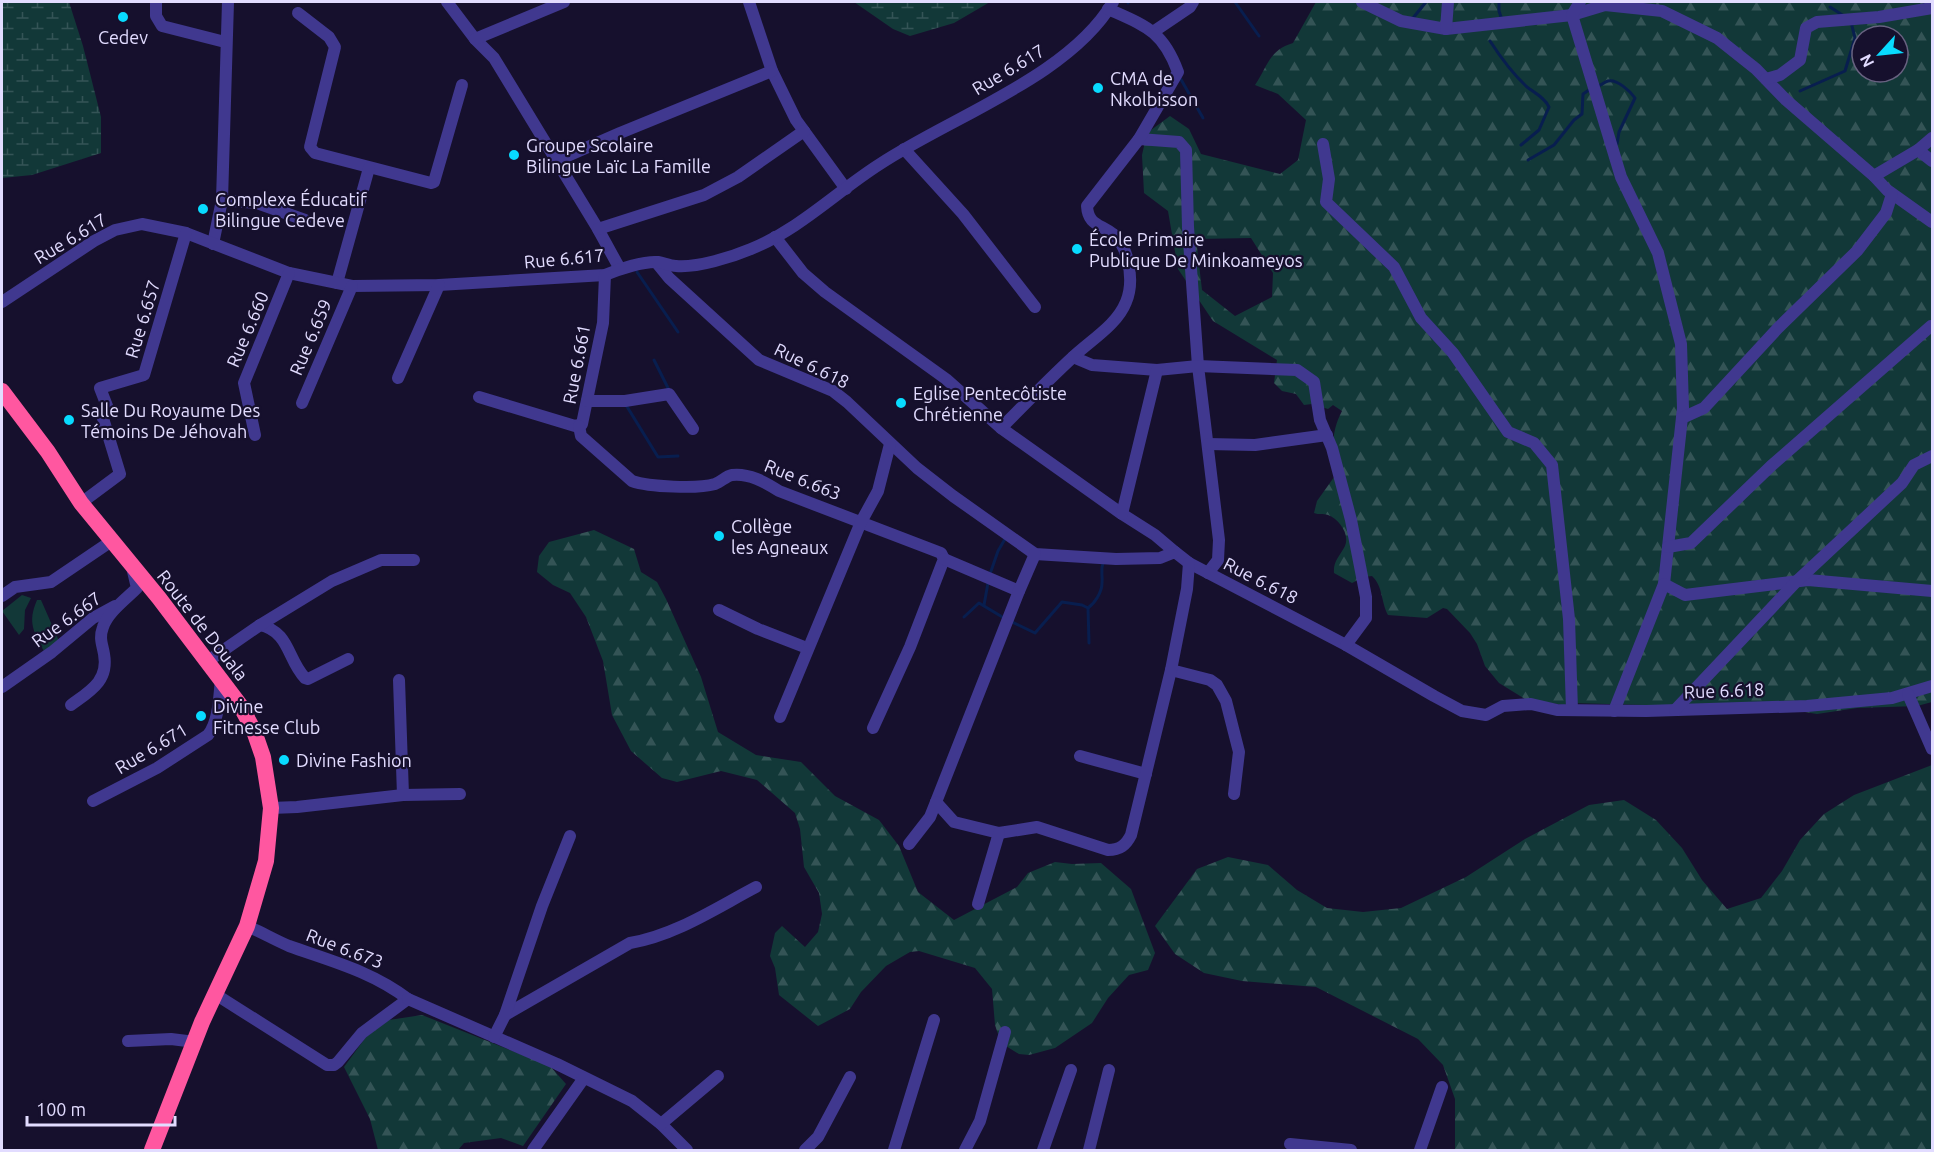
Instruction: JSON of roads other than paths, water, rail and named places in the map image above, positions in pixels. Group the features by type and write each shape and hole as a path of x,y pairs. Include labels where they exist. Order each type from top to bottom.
{"highway":[{"name":"Route de Douala","path":"2,391 48,452 81,502 208,661 240,705 254,731 263,758 271,808 266,861 247,926 215,994 152,1150"}],"street":[{"path":"156,2 156,16 162,26 225,42"},
{"path":"213,244 222,200 228,2"},
{"path":"447,2 475,39 494,58 620,269"},
{"path":"475,39 564,2"},
{"path":"749,2 772,71 804,131 846,189"},
{"path":"1153,32 1190,7 1193,2"},
{"path":"1362,2 1401,21 1446,29 1572,15 1605,5 1662,10 1717,38 1766,79 1786,100 1892,194 1932,222"},
{"path":"1446,29 1448,2"},
{"path":"1580,2 1572,15 1621,177 1658,253 1681,344 1682,418 1664,584 1614,711"},
{"path":"1001,428 1073,357 1114,322 1126,302 1131,280 1127,259 1119,240 1092,221 1087,214 1087,206 1140,140 1178,72 1172,55 1161,38 1110,5"},
{"name":"Rue 6.617","path":"2,302 94,241 116,230 142,224 186,233 289,273 352,286 439,285 605,274 656,262 677,266 726,258 751,249 800,223 881,163 1063,57 1087,36 1110,5"},
{"path":"1766,79 1780,75 1800,60 1806,28 1817,22 1880,17 1932,8"},
{"path":"298,13 328,37 335,46 310,147 315,153 434,182 462,85"},
{"path":"556,161 772,71"},
{"path":"598,229 704,195 738,177 804,131"},
{"path":"1874,176 1918,150 1932,138"},
{"path":"1140,140 1179,142 1186,150 1188,227 1198,366 1219,540 1218,560 1208,573"},
{"path":"1323,144 1329,179 1326,202 1394,267 1421,318 1453,353 1508,432 1534,443 1552,465 1569,619 1572,710"},
{"path":"904,149 963,214 1035,307"},
{"path":"1918,150 1932,161"},
{"path":"337,283 369,168"},
{"path":"1682,418 1704,408 1778,328 1857,251 1886,213 1892,194"},
{"path":"222,200 257,203 305,220"},
{"name":"Rue 6.657","path":"81,502 120,474 102,415 107,406 100,388 144,375 186,233"},
{"name":"Rue 6.618","path":"775,237 803,273 825,292 946,379 1001,428 1155,535 1189,563 1347,645 1462,711 1486,715 1503,706 1531,704 1557,710 1614,711 1808,706 1892,698 1932,686"},
{"name":"Rue 6.618","path":"656,262 669,278 759,360 833,391 854,408 890,444 952,496 1035,554"},
{"name":"Rue 6.660","path":"255,435 244,383 289,273"},
{"name":"Rue 6.661","path":"479,397 579,426 582,424 603,323 605,274"},
{"path":"398,378 439,285"},
{"name":"Rue 6.659","path":"302,403 352,286"},
{"path":"1668,547 1691,543 1771,466 1931,326"},
{"path":"1073,357 1092,365 1157,369 1198,366 1298,369 1314,382 1320,420 1332,448 1351,520 1366,597 1366,618 1347,645"},
{"path":"1122,514 1157,369"},
{"path":"587,401 625,401 669,394 693,429"},
{"name":"Rue 6.663","path":"579,426 581,436 632,481 642,485 700,487 716,484 731,475 760,479 779,491 941,553 944,559 1019,591"},
{"path":"1208,444 1255,445 1327,435"},
{"path":"780,717 861,522 878,491 890,444"},
{"path":"1675,710 1797,581 1902,483 1914,465 1932,456"},
{"name":"Rue 6.667","path":"2,596 15,587 51,582 113,540"},
{"path":"909,844 930,817 1035,554 1126,559 1160,558 1175,552"},
{"path":"873,728 910,647 944,559"},
{"path":"208,661 260,625 332,581 381,560 414,560"},
{"path":"936,802 954,822 999,833 1037,826 1108,850 1117,850 1126,844 1131,835 1171,670 1187,589 1189,563"},
{"path":"71,705 98,686 104,671 105,656 100,638 104,623 137,588 132,566"},
{"path":"1664,584 1686,595 1808,580 1932,591"},
{"name":"Rue 6.667","path":"2,687 52,652 93,618 123,601"},
{"path":"719,610 758,629 807,648"},
{"path":"260,625 276,631 285,642 305,678 308,679 348,659"},
{"path":"1171,670 1210,680 1217,685 1226,701 1239,753 1234,794"},
{"name":"Rue 6.671","path":"93,801 157,768 208,735 215,720 221,680"},
{"path":"399,680 403,795"},
{"path":"1908,694 1932,749"},
{"path":"1080,756 1146,774"},
{"path":"271,808 403,795 460,794"},
{"path":"978,904 999,833"},
{"path":"494,1037 505,1015 542,906 570,836"},
{"path":"505,1015 630,943 671,932 756,887"},
{"name":"Rue 6.673","path":"247,926 286,945 361,971 388,984 408,999 632,1101 661,1124 687,1150"},
{"path":"215,994 327,1065 334,1065 338,1062 362,1033 408,999"},
{"path":"894,1150 934,1020"},
{"path":"965,1150 981,1121 1005,1032"},
{"path":"128,1041 171,1039 195,1042"},
{"path":"1043,1150 1071,1070"},
{"path":"1089,1150 1110,1070"},
{"path":"661,1124 718,1076"},
{"path":"805,1150 818,1137 850,1077"},
{"path":"533,1150 584,1078"},
{"path":"1420,1150 1442,1087"},
{"path":"1290,1144 1351,1150"}],"waterway":[{"path":"1235,2 1259,36"},
{"path":"1413,18 1426,2"},
{"path":"1499,2 1502,20"},
{"path":"1830,7 1844,16"},
{"path":"1800,91 1845,71 1855,38 1851,22"},
{"path":"1490,41 1517,77 1549,107 1539,130 1521,145"},
{"path":"1179,76 1203,118"},
{"path":"1598,86 1612,81 1627,89 1635,98 1619,132 1617,144"},
{"path":"1528,160 1554,145 1574,120 1582,114 1583,94 1592,88"},
{"path":"637,272 678,332"},
{"path":"654,360 669,390"},
{"path":"626,405 658,457 678,456"},
{"path":"990,574 1005,539"},
{"path":"1088,608 1096,600 1101,590 1103,563"},
{"path":"984,605 988,583"},
{"path":"1010,621 1035,633 1062,602 1088,608"},
{"path":"964,617 979,603 1004,618"},
{"path":"1088,608 1089,643"}],"place":[{"name":"Cedev","path":"123,17"},
{"name":"CMA de Nkolbisson","path":"1098,88"},
{"name":"Groupe Scolaire Bilingue Laïc La Famille","path":"514,155"},
{"name":"Complexe Éducatif Bilingue Cedeve","path":"203,209"},
{"name":"École Primaire Publique De Minkoameyos","path":"1077,249"},
{"name":"Eglise Pentecôtiste Chrétienne","path":"901,403"},
{"name":"Salle Du Royaume Des Témoins De Jéhovah","path":"69,420"},
{"name":"Collège les Agneaux","path":"719,536"},
{"name":"Divine Fitnesse Club","path":"201,716"},
{"name":"Divine Fashion","path":"284,760"}]}
